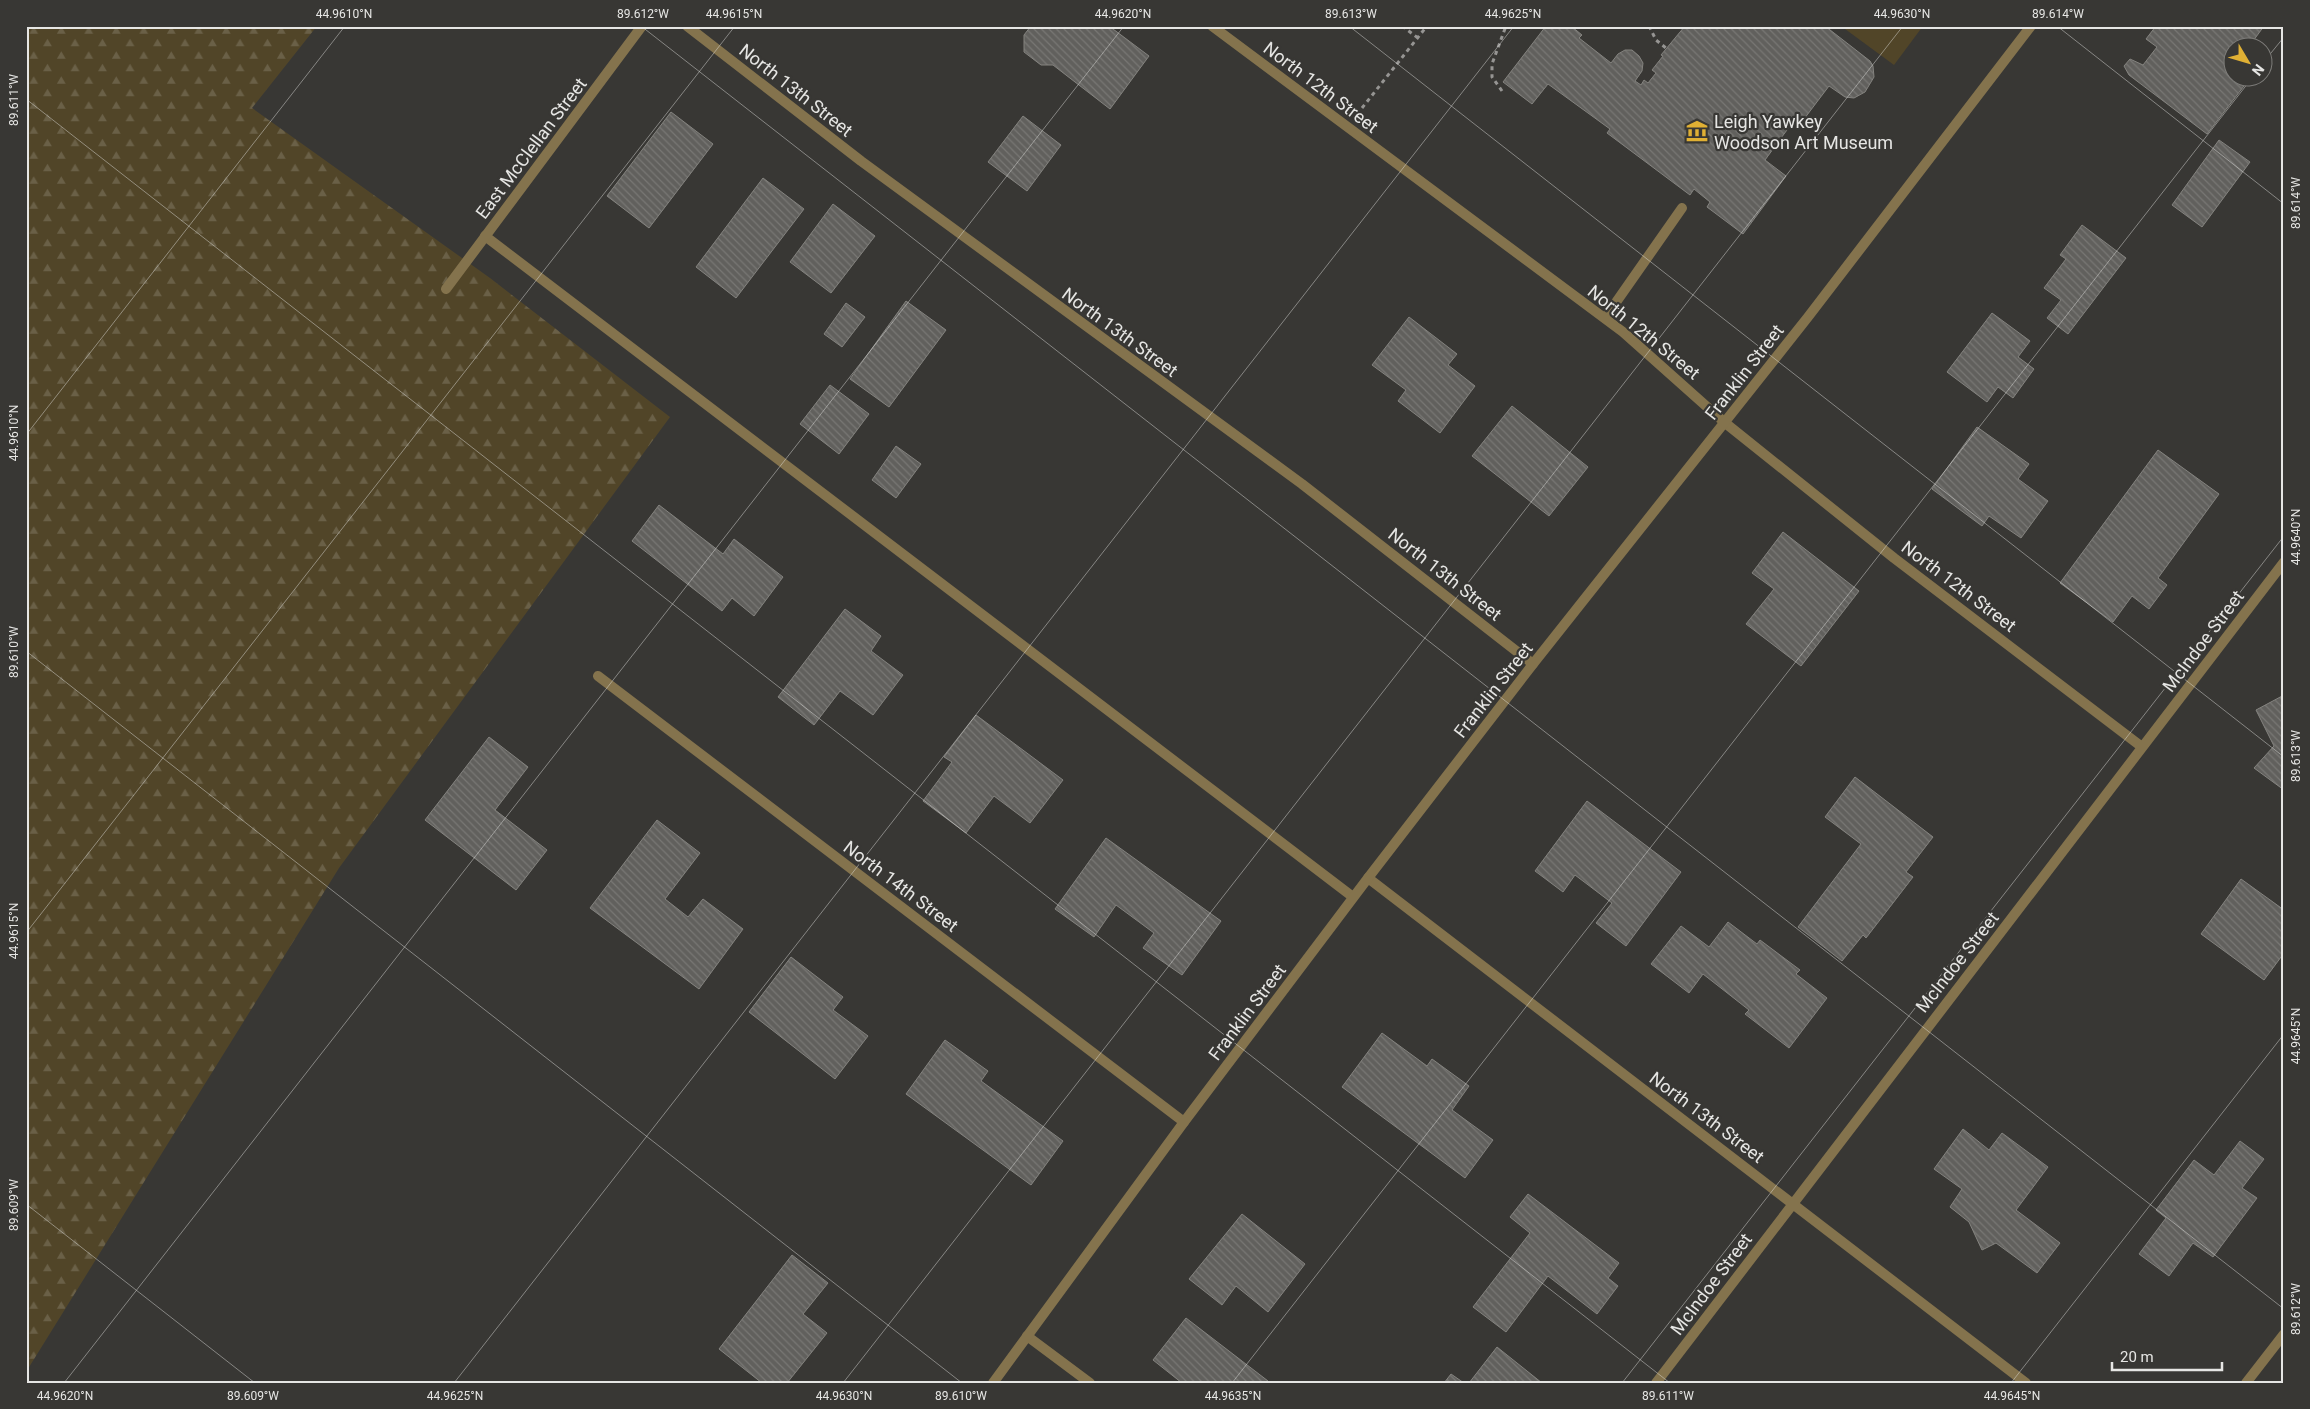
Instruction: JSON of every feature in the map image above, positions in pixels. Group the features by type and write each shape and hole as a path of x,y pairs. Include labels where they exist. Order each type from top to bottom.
{"street":[{"name":"East McClellan Street","path":"446,289 642,26"},
{"name":"North 13th Street","path":"688,26 869,167 1302,484 1534,664"},
{"name":"North 12th Street","path":"1212,26 1605,318 1724,422 1894,558 2142,747"},
{"name":"Franklin Street","path":"993,1383 1184,1122 1368,878 1808,317 2031,26"},
{"path":"1605,318 1682,208"},
{"path":"485,236 1353,898"},
{"name":"McIndoe Street","path":"1656,1383 2284,562"},
{"name":"North 14th Street","path":"598,676 1184,1122"},
{"name":"North 13th Street","path":"1368,878 2026,1383"},
{"path":"2246,1383 2284,1334"},
{"path":"1027,1336 1090,1383"}],"path":[{"path":"1402,26 1418,38"},
{"path":"1348,127 1427,26"},
{"path":"1502,91 1492,77 1492,64 1506,26"},
{"path":"1649,26 1656,40 1666,48"}],"green space":[{"path":"26,26 317,26 252,108 490,278 670,417 339,868 26,1372"},
{"path":"1841,26 1923,26 1894,65"}],"building":[{"path":"1031,26 1109,26 1149,56 1110,109 1053,65 1041,65 1024,52 1024,35"},
{"name":"Leigh Yawkey Woodson Art Museum","path":"1546,26 1571,26 1582,35 1579,38 1611,63 1618,54 1625,50 1632,50 1643,63 1642,71 1635,81 1641,85 1644,80 1648,83 1656,73 1652,70 1663,56 1661,55 1685,26 1825,26 1870,61 1873,66 1874,77 1865,92 1854,98 1845,97 1829,86 1801,123 1795,119 1765,160 1786,176 1743,234 1707,207 1710,202 1694,189 1690,195 1607,133 1610,129 1548,84 1532,104 1503,82"},
{"path":"2156,26 2264,26 2255,38 2222,38 2222,88 2242,88 2207,134 2129,75 2124,66 2130,59 2143,65 2157,47 2146,39"},
{"path":"671,112 713,144 649,228 607,196"},
{"path":"1023,116 1061,145 1027,191 988,162"},
{"path":"2219,140 2250,162 2202,227 2172,205"},
{"path":"763,178 804,209 736,298 696,267"},
{"path":"833,204 875,236 831,293 790,262"},
{"path":"2082,225 2126,258 2068,334 2047,318 2061,300 2044,288 2066,259 2060,255"},
{"path":"906,301 946,330 889,407 850,379"},
{"path":"846,303 865,317 842,347 824,334"},
{"path":"1992,313 2030,341 2018,357 2034,369 2013,398 1998,387 1987,402 1947,372"},
{"path":"1409,317 1457,354 1448,365 1475,386 1440,433 1398,401 1406,390 1372,365"},
{"path":"830,385 869,414 839,454 800,424"},
{"path":"1512,406 1588,467 1549,516 1472,456"},
{"path":"1977,427 2029,464 2018,479 2048,501 2021,538 1989,516 1982,526 1932,489"},
{"path":"896,446 921,464 896,498 872,480"},
{"path":"2158,450 2219,494 2158,578 2167,585 2149,609 2132,596 2113,622 2060,583"},
{"path":"659,505 723,554 734,539 783,577 754,616 732,598 722,611 632,541"},
{"path":"1783,532 1859,591 1801,666 1746,624 1774,589 1752,573"},
{"path":"845,609 881,636 871,651 903,675 873,715 840,691 814,725 778,697"},
{"path":"2284,695 2284,790 2254,768 2274,746 2256,710"},
{"path":"976,715 1063,780 1030,823 994,796 966,833 923,801 952,762 944,757"},
{"path":"489,737 528,767 495,810 547,850 516,890 425,820"},
{"path":"1855,777 1933,837 1906,872 1913,877 1866,938 1863,935 1842,961 1798,927 1861,844 1825,817"},
{"path":"1587,801 1681,872 1626,946 1596,923 1612,903 1575,875 1563,892 1535,871"},
{"path":"657,820 700,853 665,899 688,917 703,899 743,929 699,989 590,908"},
{"path":"1106,838 1221,921 1182,975 1143,948 1154,933 1116,905 1094,937 1055,909"},
{"path":"2241,879 2284,910 2284,953 2264,980 2201,934"},
{"path":"1728,922 1757,944 1760,940 1800,970 1796,974 1827,998 1789,1048 1745,1014 1749,1010 1703,974 1689,993 1651,964 1681,926 1709,947"},
{"path":"791,957 843,997 833,1010 868,1036 835,1079 749,1012"},
{"path":"1382,1033 1427,1066 1432,1059 1469,1086 1452,1110 1493,1140 1465,1178 1342,1087"},
{"path":"945,1040 988,1071 981,1081 1063,1141 1031,1185 906,1094"},
{"path":"1963,1129 1989,1150 2002,1133 2048,1167 2016,1210 2060,1243 2037,1273 1996,1243 1982,1250 1969,1222 1950,1207 1962,1189 1934,1169"},
{"path":"2240,1141 2264,1159 2242,1188 2257,1198 2213,1257 2193,1243 2169,1276 2139,1254 2166,1218 2156,1210 2194,1160 2214,1175"},
{"path":"1528,1194 1619,1263 1608,1278 1618,1286 1597,1314 1548,1276 1506,1332 1473,1307 1530,1233 1510,1217"},
{"path":"1242,1214 1305,1264 1268,1312 1236,1286 1222,1305 1189,1279"},
{"path":"792,1255 828,1283 803,1314 827,1333 787,1383 762,1383 719,1349"},
{"path":"1186,1318 1268,1381 1267,1383 1182,1383 1153,1360"},
{"path":"1497,1347 1542,1383 1469,1383"},
{"path":"1451,1374 1464,1383 1444,1383"}],"place":[{"name":"Leigh Yawkey Woodson Art Museum","path":"1697,131"}]}
